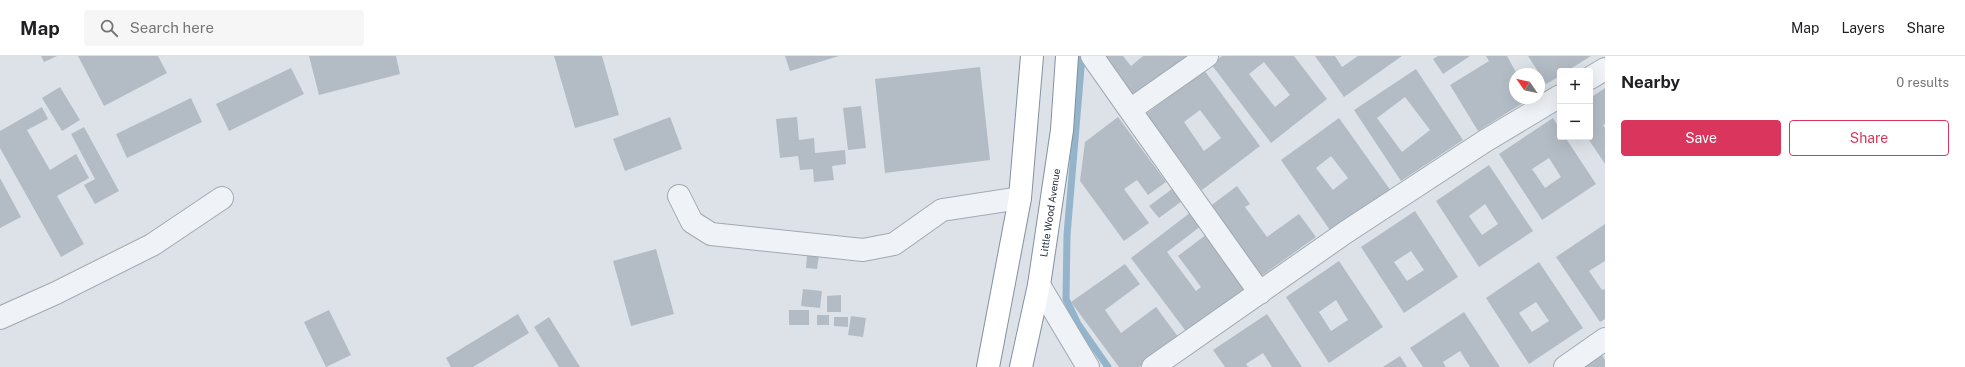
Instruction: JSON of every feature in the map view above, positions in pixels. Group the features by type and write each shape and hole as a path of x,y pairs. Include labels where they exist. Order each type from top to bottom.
{"highway":[{"path":"988,367 1020,198 1032,56"},
{"name":"Little Wood Avenue","path":"1021,367 1038,285 1062,130 1066,56"}],"street":[{"path":"1092,56 1260,293"},
{"path":"1130,110 1207,56"},
{"path":"1593,76 1605,69"},
{"path":"1153,367 1346,232 1485,141 1557,98"},
{"path":"679,196 692,222 711,234 863,250 894,244 942,210 1020,198"},
{"path":"0,318 56,293 152,245 222,198"},
{"path":"1038,285 1088,367"},
{"path":"1565,367 1605,339"}],"building":[{"path":"41,56 57,56 44,62"},
{"path":"78,56 158,56 167,73 104,106"},
{"path":"309,56 396,56 400,74 319,95"},
{"path":"554,56 602,56 619,115 575,128"},
{"path":"785,56 839,56 790,71"},
{"path":"1100,56 1123,56 1131,66 1143,56 1189,56 1131,97"},
{"path":"1222,56 1294,56 1327,99 1271,143 1211,64","holes":["1264,62 1290,95 1275,107 1249,74"]},
{"path":"1315,56 1335,56 1342,67 1358,56 1402,56 1344,97"},
{"path":"1438,56 1470,56 1443,74 1433,59"},
{"path":"1486,56 1507,56 1514,68 1509,68 1509,104 1521,104 1478,131 1450,85 1489,61"},
{"path":"1528,56 1591,56 1572,68 1557,68 1557,78 1546,84 1545,68 1536,68"},
{"path":"980,67 990,160 885,173 875,79"},
{"path":"291,68 304,94 229,131 216,104"},
{"path":"1416,69 1463,140 1401,181 1354,110","holes":["1405,97 1430,130 1402,152 1377,118"]},
{"path":"1204,70 1260,146 1202,190 1146,114","holes":["1200,110 1221,138 1204,151 1184,122"]},
{"path":"60,87 80,120 62,131 42,98"},
{"path":"1605,88 1605,124 1603,125 1605,128 1605,164 1589,140 1593,140 1593,96"},
{"path":"191,98 202,122 127,158 116,134"},
{"path":"861,106 866,148 848,150 843,108"},
{"path":"42,107 48,119 27,130 50,170 76,154 89,178 57,196 84,244 61,257 0,148 0,131"},
{"path":"670,117 682,149 625,171 613,139"},
{"path":"797,117 799,140 814,138 815,153 845,150 846,164 832,166 834,180 814,182 813,169 800,170 798,156 780,158 776,119"},
{"path":"1118,117 1166,182 1148,195 1137,180 1124,189 1149,223 1124,241 1080,181 1085,142"},
{"path":"1339,118 1391,191 1332,233 1281,160","holes":["1331,156 1348,178 1333,190 1316,168"]},
{"path":"1553,118 1557,124 1557,140 1567,140 1596,184 1542,220 1499,154","holes":["1549,158 1561,177 1545,188 1532,169"]},
{"path":"84,127 119,191 95,204 84,185 95,179 71,134"},
{"path":"1489,165 1533,231 1479,267 1436,201","holes":["1485,204 1498,224 1482,235 1469,216"]},
{"path":"0,178 21,217 0,228"},
{"path":"1237,186 1250,204 1245,207 1267,237 1299,214 1316,237 1260,277 1209,207"},
{"path":"1172,189 1182,201 1159,218 1149,206"},
{"path":"1415,211 1458,277 1404,313 1361,247","holes":["1411,251 1424,270 1407,281 1394,262"]},
{"path":"1191,212 1201,226 1167,252 1196,291 1201,287 1178,256 1207,234 1248,288 1188,334 1131,258"},
{"path":"1605,224 1605,261 1589,271 1602,290 1605,289 1605,319 1600,322 1556,257"},
{"path":"656,249 674,314 631,326 613,261"},
{"path":"807,254 819,255 817,269 806,268"},
{"path":"1339,261 1383,327 1329,363 1286,297","holes":["1336,300 1348,320 1331,331 1319,312"]},
{"path":"1539,262 1583,328 1529,364 1486,298","holes":["1536,302 1549,321 1532,332 1519,313"]},
{"path":"1125,264 1140,284 1105,310 1121,333 1156,307 1179,338 1139,367 1119,367 1071,302"},
{"path":"803,289 822,291 820,308 801,306"},
{"path":"841,295 841,312 827,312 827,296"},
{"path":"329,310 351,355 326,367 304,322"},
{"path":"789,310 809,310 809,325 789,325"},
{"path":"1464,312 1500,367 1470,367 1460,351 1443,362 1446,367 1423,367 1410,348"},
{"path":"518,314 529,333 473,367 451,367 446,358"},
{"path":"1267,314 1302,367 1272,367 1263,353 1246,364 1248,367 1225,367 1213,350"},
{"path":"817,315 829,315 829,325 817,325"},
{"path":"851,316 866,318 863,337 848,335"},
{"path":"549,317 580,367 559,367 534,327"},
{"path":"834,317 848,317 848,327 834,326"},
{"path":"1602,355 1605,360 1605,367 1584,367"},
{"path":"1400,356 1407,367 1383,367"}],"waterway":[{"path":"1082,56 1067,235 1066,299 1078,324 1108,367"}]}
